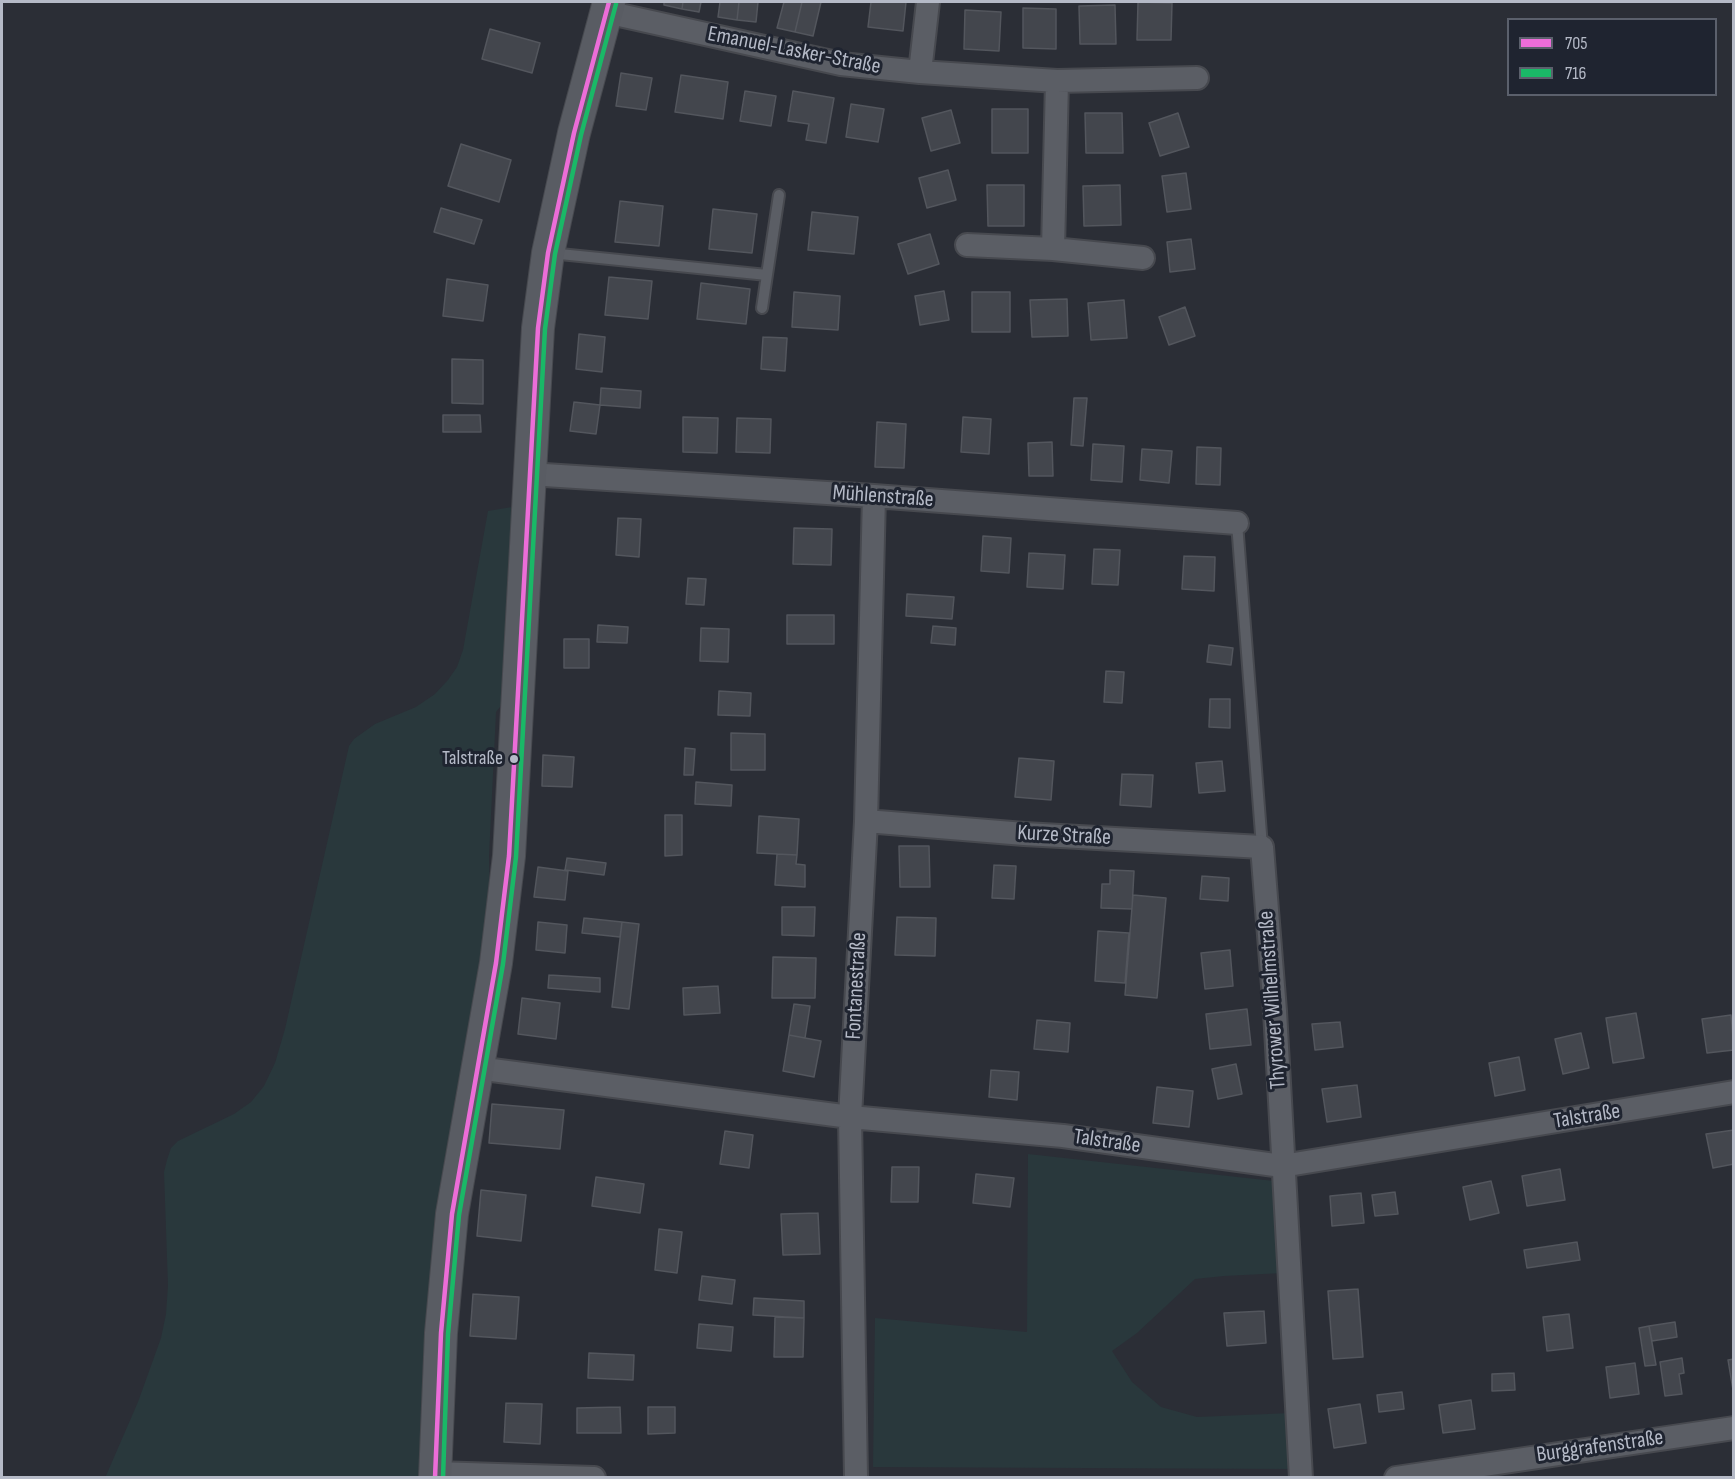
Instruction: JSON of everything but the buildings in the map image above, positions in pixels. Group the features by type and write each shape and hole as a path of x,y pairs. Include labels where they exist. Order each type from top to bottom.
{"main road":[{"path":"435,1475 441,1333 452,1214 496,963 509,856 538,328 548,253 574,133 607,7"}],"street":[{"path":"920,72 928,2"},
{"name":"Emanuel-Lasker-Straße","path":"607,7 841,64 1057,81 1197,78"},
{"path":"1053,249 1057,81"},
{"path":"967,245 1053,249 1143,258"},
{"name":"Mühlenstraße","path":"529,474 874,496 1237,523"},
{"name":"Fontanestraße","path":"856,1478 850,1117 866,820 874,496"},
{"name":"Kurze Straße","path":"866,820 1024,834 1262,847"},
{"name":"Thyrower Wilhelmstraße","path":"1262,847 1275,1011 1301,1478"},
{"name":"Talstraße","path":"477,1068 850,1117 1063,1136 1282,1166 1734,1092"},
{"name":"Burggrafenstraße","path":"1396,1478 1734,1428"},
{"path":"435,1475 594,1478"}],"lane":[{"path":"762,308 779,195"},
{"path":"548,253 767,275"},
{"name":"Thyrower Wilhelmstraße","path":"1237,523 1262,847"}],"shaded area":[{"path":"518,506 507,698 496,712 489,856 490,923 426,1477 105,1478 138,1402 161,1338 166,1314 168,1286 164,1172 171,1148 178,1141 234,1114 251,1102 264,1086 275,1063 285,1029 349,746 354,739 375,724 416,707 435,694 448,680 457,667 463,650 488,511"},
{"path":"1028,1154 1274,1181 1283,1273 1195,1279 1137,1333 1112,1351 1132,1382 1161,1407 1197,1417 1291,1413 1290,1469 873,1467 875,1318 1027,1332"}],"transit line":[{"name":"705","path":"435,1478 441,1333 452,1214 496,963 509,856 538,328 548,253 574,133 609,2"},
{"name":"716","path":"443,1478 448,1334 459,1215 503,964 516,857 545,329 555,254 581,135 616,4"}],"place":[{"name":"Talstraße","path":"514,759"}]}
